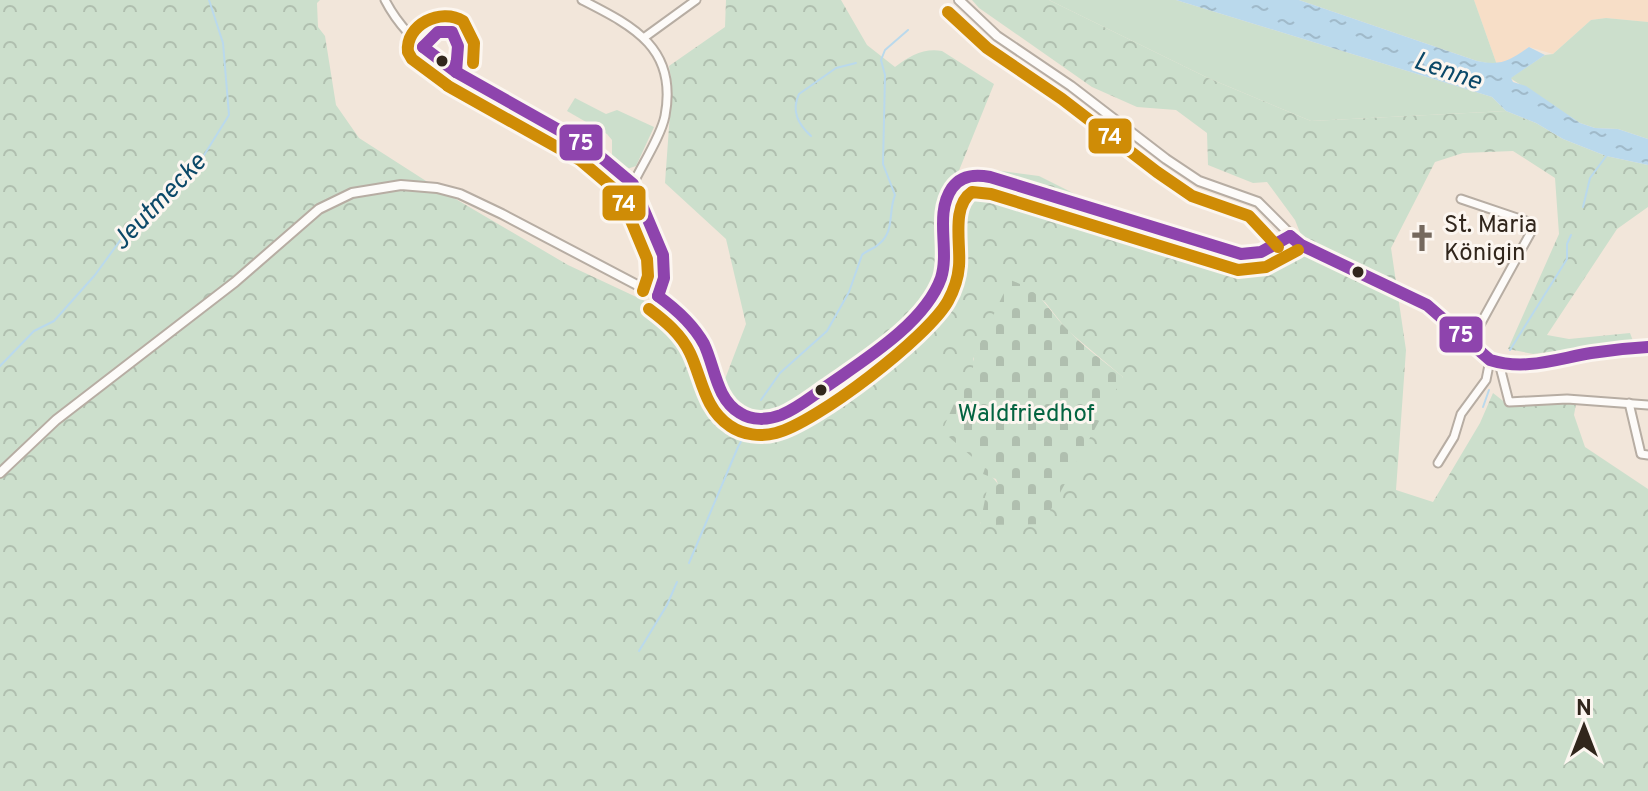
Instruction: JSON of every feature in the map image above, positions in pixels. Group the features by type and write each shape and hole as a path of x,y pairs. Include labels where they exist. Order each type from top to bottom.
{"street":[{"path":"385,0 394,17 423,47 456,72 589,147 633,184 663,255 664,278 658,296"},
{"path":"582,0 627,23 645,37 668,80 665,118 633,184"},
{"path":"645,37 696,0"},
{"path":"959,0 997,36 1071,86 1177,167 1199,181 1258,202 1290,236 1309,249 1427,305 1494,362 1520,366 1595,352 1648,347"},
{"path":"0,473 56,420 235,282 319,209 352,193 401,185 437,188 460,194 658,296 678,311 695,330 728,402 748,417 770,419 803,403 903,328 923,309 937,287 942,270 947,196 952,187 967,177 977,175 996,179 1241,254 1261,252 1290,236"},
{"path":"1461,199 1526,221 1531,232 1470,343"},
{"path":"1494,362 1509,402 1567,399 1648,405"},
{"path":"1438,463 1454,437 1461,414 1486,380 1494,362"},
{"path":"1629,403 1641,454 1648,455"}],"shaded area":[{"path":"1474,0 1648,0 1648,22 1606,18 1591,20 1553,54 1529,47 1497,65"}],"green space":[{"path":"0,0 320,0 317,3 318,27 325,36 336,105 359,138 568,265 662,309 717,400 746,324 726,239 665,183 672,85 669,66 725,27 726,0 841,0 867,45 895,67 917,54 942,51 994,84 958,173 972,167 1039,176 1231,272 1293,261 1301,235 1295,220 1267,182 1253,183 1208,165 1207,133 1176,110 1137,107 1092,87 972,0 1049,0 1208,78 1311,121 1506,111 1606,156 1648,165 1648,207 1617,229 1547,335 1569,339 1630,333 1633,341 1533,354 1508,349 1559,234 1555,178 1513,151 1463,153 1435,162 1391,248 1406,350 1396,490 1433,502 1480,423 1493,393 1507,404 1576,404 1574,415 1585,447 1648,489 1648,791 0,791","holes":["1011,281 1045,302 1067,330 1123,377 980,524 998,484 985,468 973,359"]},
{"path":"1049,0 1176,0 1492,97 1506,111 1311,121 1208,78"},
{"path":"1299,0 1474,0 1497,65 1477,61"},
{"path":"1606,18 1648,22 1648,139 1618,129 1595,128 1580,123 1510,78 1545,55 1553,54 1591,20"},
{"path":"575,98 606,114 617,110 654,127 636,166 624,170 612,159 612,140 607,134 567,111"},
{"name":"Waldfriedhof","path":"1010,280 1036,294 1072,335 1123,377 1043,524 980,525 987,489 998,484 996,479 983,474 985,468 942,431"}],"water":[{"name":"Lenne","path":"1176,0 1299,0 1477,61 1505,61 1529,47 1545,55 1511,78 1513,82 1526,86 1580,123 1595,128 1618,129 1648,139 1648,165 1606,156 1563,139 1536,123 1506,111 1492,97"}],"waterway":[{"name":"Jeutmecke","path":"0,366 34,331 54,321 95,275 135,220 156,208 168,190 201,160 229,115 223,43 209,0"},
{"path":"761,400 780,373 827,331 849,292 862,255 877,246 887,233 895,195 883,164 885,75 881,60 885,50 908,30"},
{"path":"811,136 797,117 799,94 836,68 856,63"},
{"path":"1583,207 1590,178 1607,155"},
{"path":"1510,350 1567,259 1567,244 1571,235"},
{"path":"1483,407 1489,390"},
{"path":"689,563 750,425"},
{"path":"639,651 677,582"}],"transit line":[{"name":"74","path":"948,12 987,48 1062,99 1157,172 1192,196 1249,216 1278,247"},
{"name":"74","path":"447,85 412,59 408,52 412,34 418,27 426,21 445,16 463,21 474,43 473,63"},
{"name":"75","path":"423,47 438,32 452,32 458,46 456,72"},
{"name":"75","path":"423,47 456,72 589,147 633,184 663,255 664,278 658,296"},
{"name":"74","path":"448,86 580,160 620,194 647,259 648,276 643,291"},
{"name":"75","path":"658,296 684,317 700,337 721,391 732,407 750,417 765,419 781,415 805,402 892,339 922,310 941,278 947,198 952,188 964,178 990,177 1241,254 1261,252 1290,236"},
{"name":"74","path":"649,309 672,328 686,346 709,402 721,419 741,431 764,435 794,426 843,396 895,356 937,317 957,280 959,216 965,198 972,192 991,194 1238,270 1266,267 1298,250"},
{"name":"75","path":"1290,236 1301,245 1427,305 1490,360 1528,364 1648,347"}],"place":[{"name":"St. Maria Königin","path":"1422,238"}]}
